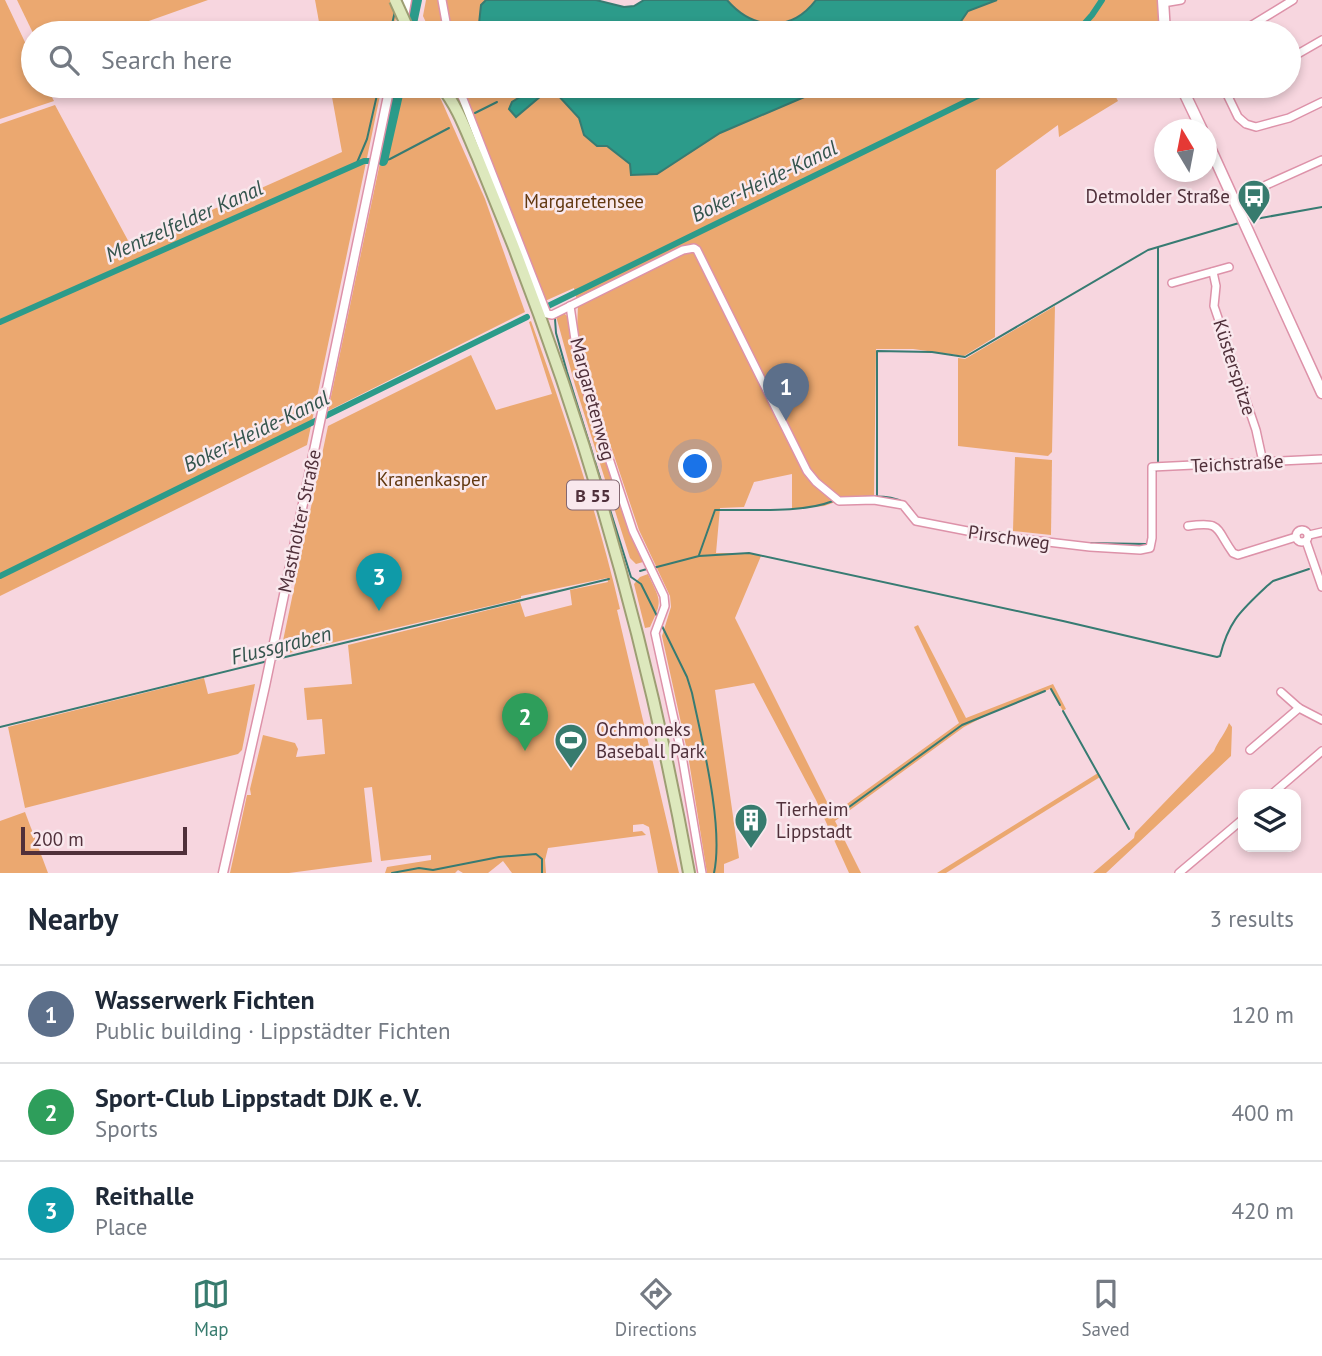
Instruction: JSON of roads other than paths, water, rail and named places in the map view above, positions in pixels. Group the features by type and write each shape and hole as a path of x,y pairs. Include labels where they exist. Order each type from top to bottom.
{"main road":[{"path":"393,0 403,21"},
{"path":"1163,2 1164,21"},
{"name":"B 55","path":"445,98 488,198 543,342 579,448 636,650 683,873"},
{"name":"B 55","path":"449,98 499,211 554,355 584,446 659,722 689,873"},
{"path":"1187,98 1197,119"},
{"path":"1217,162 1322,393"}],"street":[{"path":"403,21 407,0"},
{"path":"442,0 446,21"},
{"path":"1163,2 1181,0"},
{"path":"1259,21 1293,0"},
{"path":"1301,52 1322,40"},
{"name":"Mastholter Straße","path":"223,873 272,655 387,98"},
{"path":"463,98 544,311 552,315 570,306"},
{"path":"1229,98 1238,117 1246,124 1256,127 1289,118 1322,102"},
{"path":"1235,199 1322,160"},
{"name":"Pirschweg","path":"570,306 683,250 694,248 702,255 807,471 836,498 903,505 916,520 988,535 1140,550 1150,548 1152,538 1152,467"},
{"path":"1172,283 1229,267"},
{"name":"Küsterspitze","path":"1213,272 1216,286 1214,306 1263,462"},
{"name":"Margaretenweg","path":"570,306 576,353 588,395 634,531 664,596 665,606 655,633 682,756 702,873"},
{"name":"Teichstraße","path":"1152,467 1322,459"},
{"path":"1188,526 1209,523 1215,525 1233,553 1238,555 1296,537 1301,530 1307,532 1322,587"},
{"path":"1308,538 1322,531"},
{"path":"1280,692 1299,708 1322,720"},
{"path":"1250,750 1299,708"},
{"path":"1278,789 1322,751"},
{"path":"1179,873 1238,823"}],"waterway":[{"path":"413,21 417,0"},
{"name":"Boker-Heide-Kanal","path":"1087,21 1102,0"},
{"path":"393,21 395,11"},
{"path":"356,165 367,139 376,98"},
{"path":"383,161 397,98"},
{"name":"Boker-Heide-Kanal","path":"546,307 973,98"},
{"path":"475,113 497,102"},
{"path":"383,161 449,128"},
{"name":"Mentzelfelder Kanal","path":"0,322 364,161 383,161"},
{"path":"1250,220 1322,207"},
{"path":"877,496 877,351 932,352 965,357 1148,250 1239,223"},
{"path":"1158,248 1158,462"},
{"name":"Boker-Heide-Kanal","path":"0,576 527,317"},
{"path":"555,319 556,333 567,372 631,577 641,584 657,616"},
{"path":"1155,488 1156,471"},
{"path":"862,497 898,500 904,502 913,512"},
{"path":"699,555 715,510 806,508 833,501"},
{"path":"971,528 1011,534"},
{"path":"1086,543 1146,544"},
{"path":"653,568 699,556 749,553 1217,657 1220,656 1232,625 1258,595 1273,581 1309,569"},
{"name":"Flussgraben","path":"640,571 647,569"},
{"name":"Flussgraben","path":"273,660 609,579"},
{"path":"661,624 687,677 701,735 714,808 714,873"},
{"name":"Flussgraben","path":"0,727 268,661"},
{"path":"1051,689 1060,705"},
{"path":"838,815 962,725 1045,691"},
{"path":"1063,711 1129,829"},
{"path":"392,873 419,868 433,870 499,857 536,854 542,859 542,873"}],"place":[{"name":"Detmolder Straße","path":"1254,226"},
{"name":"Wasserwerk Fichten","path":"786,421"},
{"name":"Reithalle","path":"379,611"},
{"name":"Sport-Club Lippstadt DJK e. V.","path":"525,751"},
{"name":"Ochmoneks Baseball Park","path":"571,770"},
{"name":"Tierheim Lippstadt","path":"751,850"}],"park label":[{"name":"Margaretensee","path":"584,201"},
{"name":"Kranenkasper","path":"432,479"}]}
